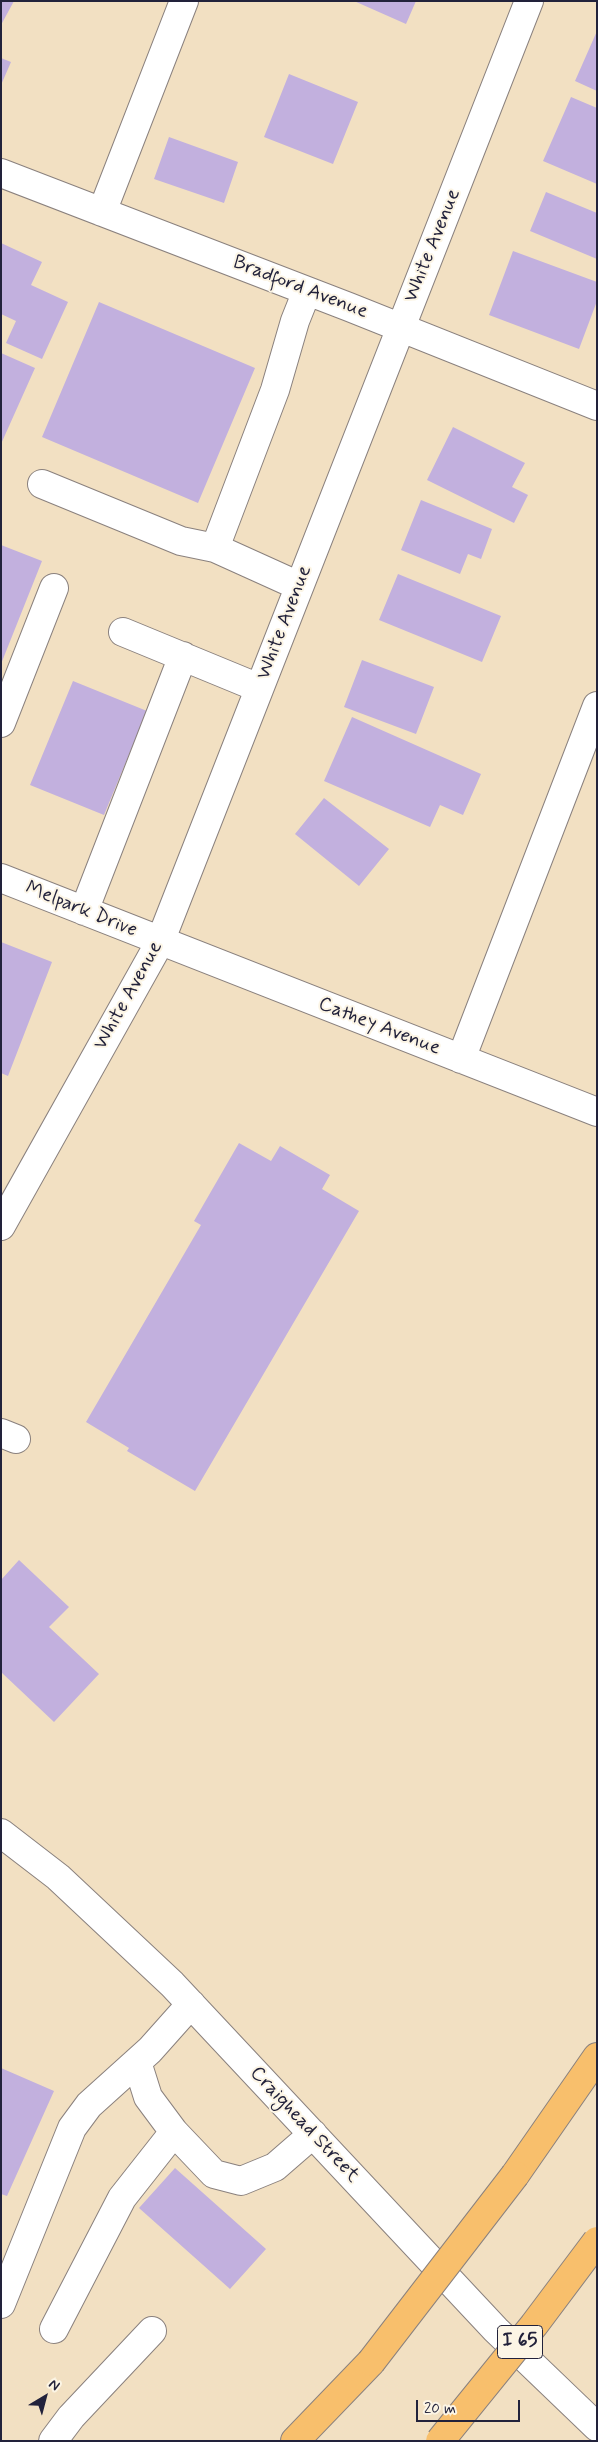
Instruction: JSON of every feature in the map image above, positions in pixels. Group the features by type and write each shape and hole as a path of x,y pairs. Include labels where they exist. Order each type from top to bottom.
{"highway":[{"path":"295,2441 371,2362 515,2175 597,2057"},
{"name":"I 65","path":"440,2441 534,2325 597,2241"}],"street":[{"path":"102,212 184,1"},
{"name":"White Avenue","path":"1,1226 160,942 529,1"},
{"name":"Bradford Avenue","path":"1,173 400,327 597,406"},
{"path":"215,548 275,390 295,321 307,291"},
{"path":"42,484 181,541 215,548 299,586"},
{"path":"1,723 54,588"},
{"path":"123,632 259,688"},
{"path":"84,911 183,656"},
{"path":"461,1059 597,706"},
{"name":"Melpark Drive","path":"1,878 160,942"},
{"name":"Cathey Avenue","path":"160,942 597,1112"},
{"name":"Craighead Street","path":"1,1833 58,1877 191,2004 496,2330 597,2426"},
{"path":"1,2304 72,2128 89,2104 137,2062 191,2004"},
{"path":"137,2062 148,2097 174,2132 214,2174 241,2182 275,2167 313,2134"},
{"path":"54,2329 122,2198 174,2132"},
{"path":"53,2441 71,2417 152,2330"}],"building":[{"path":"1,1 14,1 1,25"},
{"path":"354,1 416,1 406,24"},
{"path":"597,31 597,91 575,81"},
{"path":"1,58 11,62 1,85"},
{"path":"289,74 358,102 333,164 264,137"},
{"path":"571,97 597,108 597,184 543,161"},
{"path":"169,137 238,162 224,203 154,179"},
{"path":"546,192 597,213 597,259 530,231"},
{"path":"1,243 42,262 31,285 68,302 42,359 6,343 16,321 1,314"},
{"path":"513,251 597,282 597,301 579,349 489,315"},
{"path":"99,302 255,368 198,503 42,437"},
{"path":"1,353 35,368 1,444"},
{"path":"453,427 525,463 512,487 528,495 514,523 427,480"},
{"path":"421,500 492,529 481,559 468,554 460,574 401,550"},
{"path":"1,545 42,561 1,664"},
{"path":"398,574 501,616 482,662 379,620"},
{"path":"362,660 434,687 416,734 344,707"},
{"path":"73,681 147,711 104,815 30,785"},
{"path":"352,717 481,774 463,815 440,805 430,827 324,781"},
{"path":"324,798 389,849 359,886 295,834"},
{"path":"1,942 52,962 8,1076 1,1073"},
{"path":"239,1143 271,1161 280,1146 330,1175 322,1189 359,1211 195,1491 127,1451 129,1448 86,1422 201,1225 194,1221"},
{"path":"19,1560 69,1607 49,1627 99,1674 54,1722 1,1672 1,1580"},
{"path":"1,2068 54,2091 7,2196 1,2194"},
{"path":"175,2168 266,2249 230,2289 139,2208"}]}
